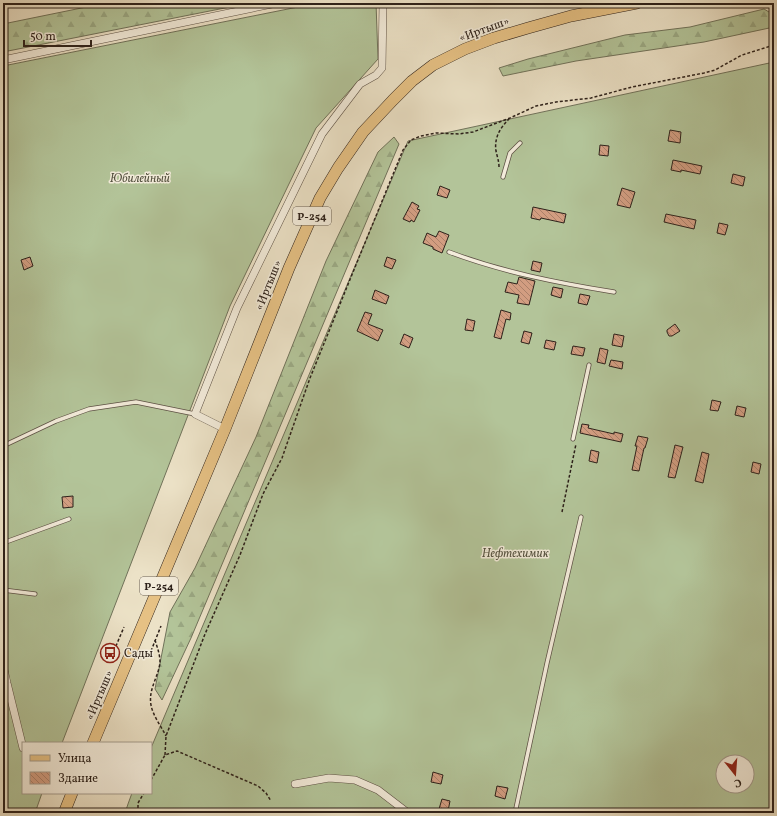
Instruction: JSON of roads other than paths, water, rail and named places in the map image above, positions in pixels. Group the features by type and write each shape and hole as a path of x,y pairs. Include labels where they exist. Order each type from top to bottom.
{"main road":[{"name":"«Иртыш»","path":"93,742 225,429 289,268 320,198 338,168 363,132 412,81 433,66 465,49 494,38 571,16 637,3"},
{"path":"64,813 72,794"}],"street":[{"path":"3,60 276,3"},
{"path":"225,429 195,414 237,308 322,134 360,84 376,75 382,68 383,3"},
{"path":"3,664 22,744"},
{"path":"295,784 329,778 355,780 378,790 408,813"}],"lane":[{"path":"503,177 510,153 520,143"},
{"path":"449,252 471,260 546,280 614,292"},
{"path":"575,439 589,365"},
{"path":"3,446 56,421 89,410 136,402 195,414"},
{"path":"515,813 547,663 581,517"},
{"path":"3,543 69,519"},
{"path":"3,590 35,594"}],"place":[{"name":"Сады","path":"110,653"}],"park label":[{"name":"Юбилейный","path":"140,178"},
{"name":"Нефтехимик","path":"515,553"}]}
